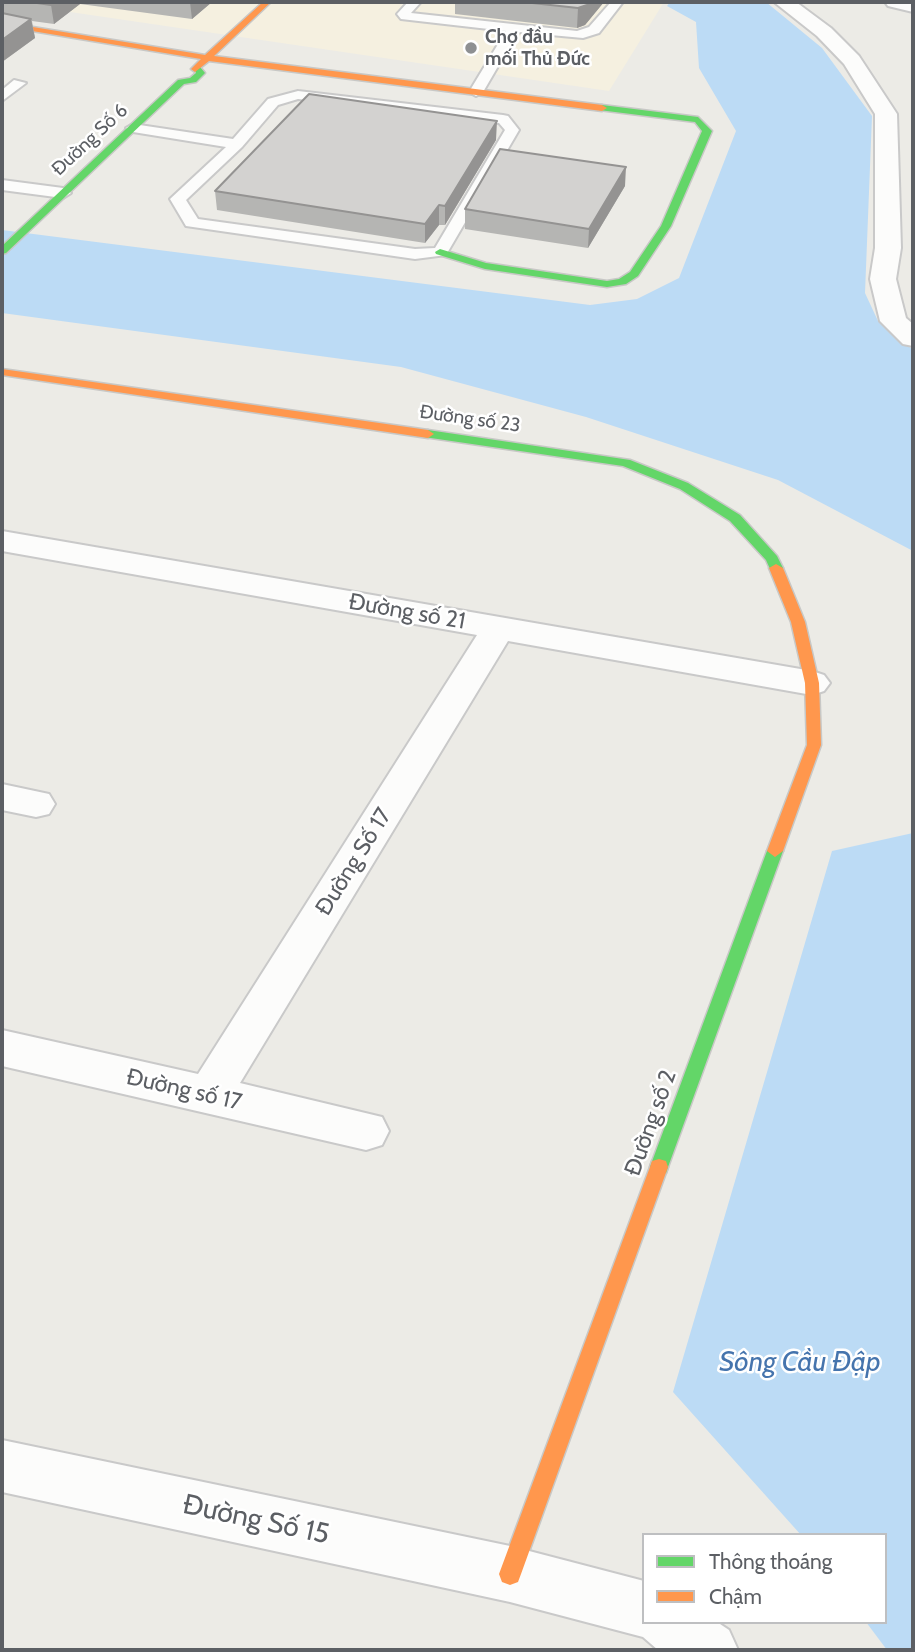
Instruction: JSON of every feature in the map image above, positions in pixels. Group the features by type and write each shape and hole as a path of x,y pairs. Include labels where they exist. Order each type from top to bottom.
{"street":[{"name":"Đường Số 6","path":"2,251 181,82 175,78 183,71 203,63 267,2"},
{"path":"784,2 845,53 886,114 888,248 883,279 893,321 913,338"},
{"path":"895,2 913,6"},
{"path":"2,24 203,63 476,92 698,120 707,131 666,226 634,274 622,282 607,285 485,266 439,252"},
{"name":"Đường số 23","path":"2,372 626,463 684,486 735,517 772,559 798,622 812,683"},
{"name":"Đường số 21","path":"2,541 812,683"},
{"name":"Đường Số 17","path":"209,1096 499,628"},
{"name":"Đường số 2","path":"510,1574 814,745 812,683"},
{"name":"Đường số 17","path":"2,1048 366,1131"},
{"name":"Đường Số 15","path":"2,1466 510,1574"},
{"path":"510,1574 642,1608"},
{"path":"668,1624 709,1650"}],"lane":[{"path":"415,2 403,13 405,16 513,30 589,34 617,2"},
{"path":"476,92 513,30"},
{"path":"2,97 19,83"},
{"path":"298,95 503,119 512,130 439,252 415,254 192,223 178,199 237,144 273,102 298,95"},
{"path":"133,128 237,144"},
{"path":"2,185 63,193"}],"shaded area":[{"name":"Chợ đầu mối Thủ Đức","path":"2,2 664,2 609,91"}],"water":[{"path":"670,2 766,2 822,48 872,116 865,293 878,321 913,350 913,551 778,480 586,417 401,367 2,313 2,230 590,305 637,299 679,278 736,131 699,68 696,22 667,6"},
{"name":"Sông Cầu Đập","path":"913,833 913,1650 887,1650 868,1624 887,1624 887,1533 799,1533 673,1392 832,851"}],"building":[{"path":"30,2 55,2 51,5"},
{"path":"523,2 589,2 578,8"},
{"path":"2,13 31,19 2,40"},
{"path":"309,94 497,121 445,206 439,205 425,224 215,191"},
{"path":"500,149 626,167 589,229 465,209"}],"traffic: fast":[{"path":"2,251 181,82 193,80 201,73 197,69"},
{"path":"440,252 485,266 607,284 622,282 634,274 666,226 707,131 698,120 602,108"},
{"path":"428,434 626,463 684,486 735,518 772,559 776,568"},
{"path":"659,1167 775,851"}],"traffic: slow":[{"path":"195,69 267,2"},
{"path":"2,24 209,58 602,108"},
{"path":"2,372 428,434"},
{"path":"775,851 814,745 812,683 798,622 776,568"},
{"path":"510,1574 659,1167"}],"place":[{"name":"Chợ đầu mối Thủ Đức","path":"471,48"}]}
